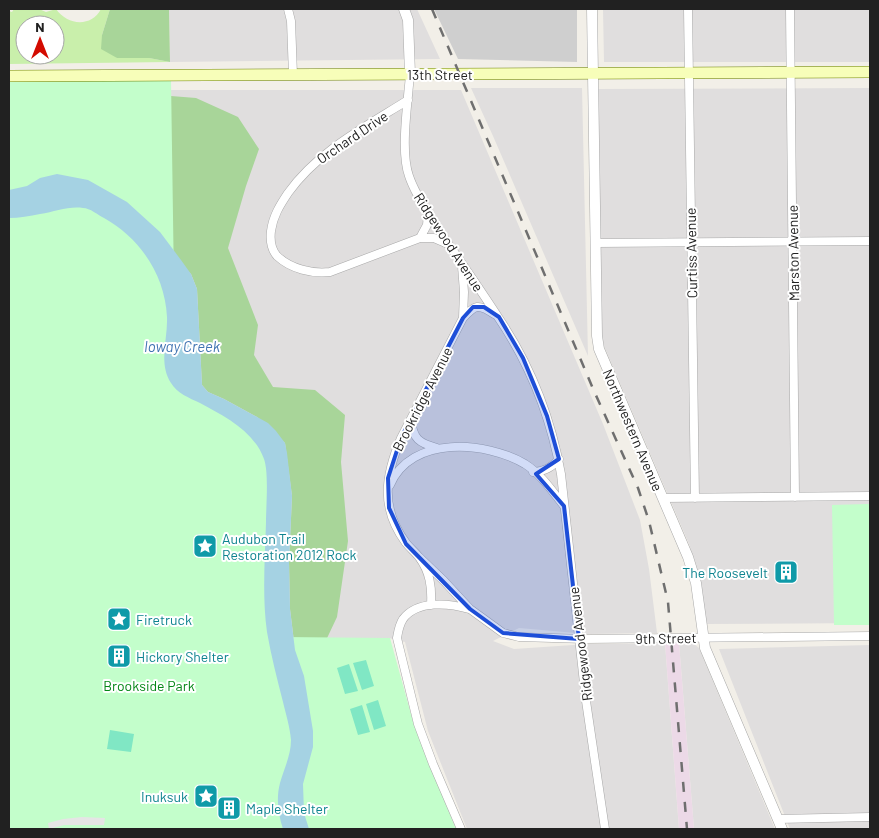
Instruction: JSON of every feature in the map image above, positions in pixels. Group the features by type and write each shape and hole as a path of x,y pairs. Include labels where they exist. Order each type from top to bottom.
{"main road":[{"name":"13th Street","path":"9,76 870,72"}],"street":[{"path":"288,9 291,22 293,75"},
{"name":"Ridgewood Avenue","path":"404,9 408,20 410,74 405,158 408,176 428,214 499,317 523,358 547,416 559,459 586,700 605,829"},
{"name":"Northwestern Avenue","path":"592,9 598,349 688,557 696,583 702,638 705,648 782,829"},
{"name":"Curtiss Avenue","path":"688,9 695,498"},
{"name":"Marston Avenue","path":"790,9 795,497"},
{"name":"Orchard Drive","path":"408,100 319,158 302,174 274,216 271,236 274,252 280,258 288,264 316,273 340,269 420,238"},
{"path":"428,214 427,225 420,238 434,238 448,244"},
{"path":"596,243 870,241"},
{"name":"Brookridge Avenue","path":"431,604 432,589 429,575 419,557 406,544 389,508 388,478 393,457 410,420 462,318 464,292 462,265"},
{"path":"462,318 473,307 478,306 484,306 499,317"},
{"path":"410,420 416,438 424,444 439,449"},
{"path":"388,489 393,477 403,465 417,455 439,449 461,447 506,455 526,465 546,484 564,506"},
{"path":"533,472 544,471 559,459"},
{"path":"663,498 870,496"},
{"name":"9th Street","path":"419,557 470,609 503,633 519,637 579,639 870,636"},
{"path":"431,604 403,619 399,626 397,638 418,724 461,829"},
{"name":"9th Street","path":"431,604 470,609"},
{"path":"778,819 870,817"}],"highlighted area":[{"path":"473,307 484,307 499,317 523,358 547,416 559,459 536,474 564,506 579,639 503,633 470,609 406,544 389,508 388,478 401,438 463,318"}],"shaded area":[{"path":"169,9 417,9 440,59 170,62"},
{"path":"434,9 577,9 577,62 458,59"},
{"path":"603,9 870,9 870,62 604,62"},
{"path":"471,88 582,88 588,356 493,136"},
{"path":"870,88 870,623 706,624 698,573 689,544 604,346 601,334 596,89"},
{"path":"171,90 461,90 603,424 640,520 649,569 657,633 587,634 519,628 493,641 514,649 588,644 665,643 679,829 467,829 428,731 405,642 389,638 282,638 175,353"},
{"path":"665,643 679,643 694,829 679,829"},
{"path":"679,643 694,644 699,648 775,829 694,829"},
{"path":"870,645 870,829 790,829 719,649"},
{"path":"82,817 105,818 104,825 64,825 49,829 48,823"}],"green space":[{"path":"14,9 39,9 46,12 56,9 62,15 15,15 15,64 9,64 9,11 12,12"},
{"path":"101,9 110,9 102,35 117,58 149,58 170,62 65,63 65,17 72,21 85,22 97,15"},
{"path":"110,9 169,9 170,62 149,58 117,58 101,49 102,35"},
{"name":"Brookside Park","path":"9,79 171,80 175,353 187,383 272,439 282,637 390,638 414,725 456,829 9,829"},
{"path":"171,96 196,98 238,117 259,149 228,248 258,325 254,355 273,387 315,390 345,415 341,462 348,541 337,617 320,653 295,650 290,609 289,563 292,496 285,443 257,417 208,392 202,385 197,289 191,274 9,117"},
{"path":"870,504 870,625 834,625 832,505"},
{"path":"366,660 374,686 362,690 353,663"},
{"path":"349,664 358,691 345,694 337,668"},
{"path":"378,700 386,726 374,730 366,704"},
{"path":"362,705 370,732 358,735 350,709"},
{"path":"110,730 134,734 131,752 107,749"}],"water":[{"name":"Ioway Creek","path":"57,174 88,180 127,202 160,232 191,274 197,289 202,385 208,392 268,423 285,443 292,496 289,563 290,609 295,650 304,676 313,731 313,747 303,784 304,813 309,829 283,829 279,812 280,783 289,757 291,740 270,649 265,618 264,577 267,481 264,459 246,432 219,413 184,395 171,383 167,375 164,359 167,317 161,287 156,272 148,259 129,236 117,226 86,208 72,208 9,218 9,190 27,186 40,178"}],"railway":[{"path":"432,9 594,391 638,488 649,521 668,602 687,829"}],"place":[{"name":"Audubon Trail Restoration 2012 Rock","path":"205,546"},
{"name":"The Roosevelt","path":"786,572"},
{"name":"Firetruck","path":"119,619"},
{"name":"Hickory Shelter","path":"119,656"},
{"name":"Inuksuk","path":"206,796"},
{"name":"Maple Shelter","path":"229,808"}]}
